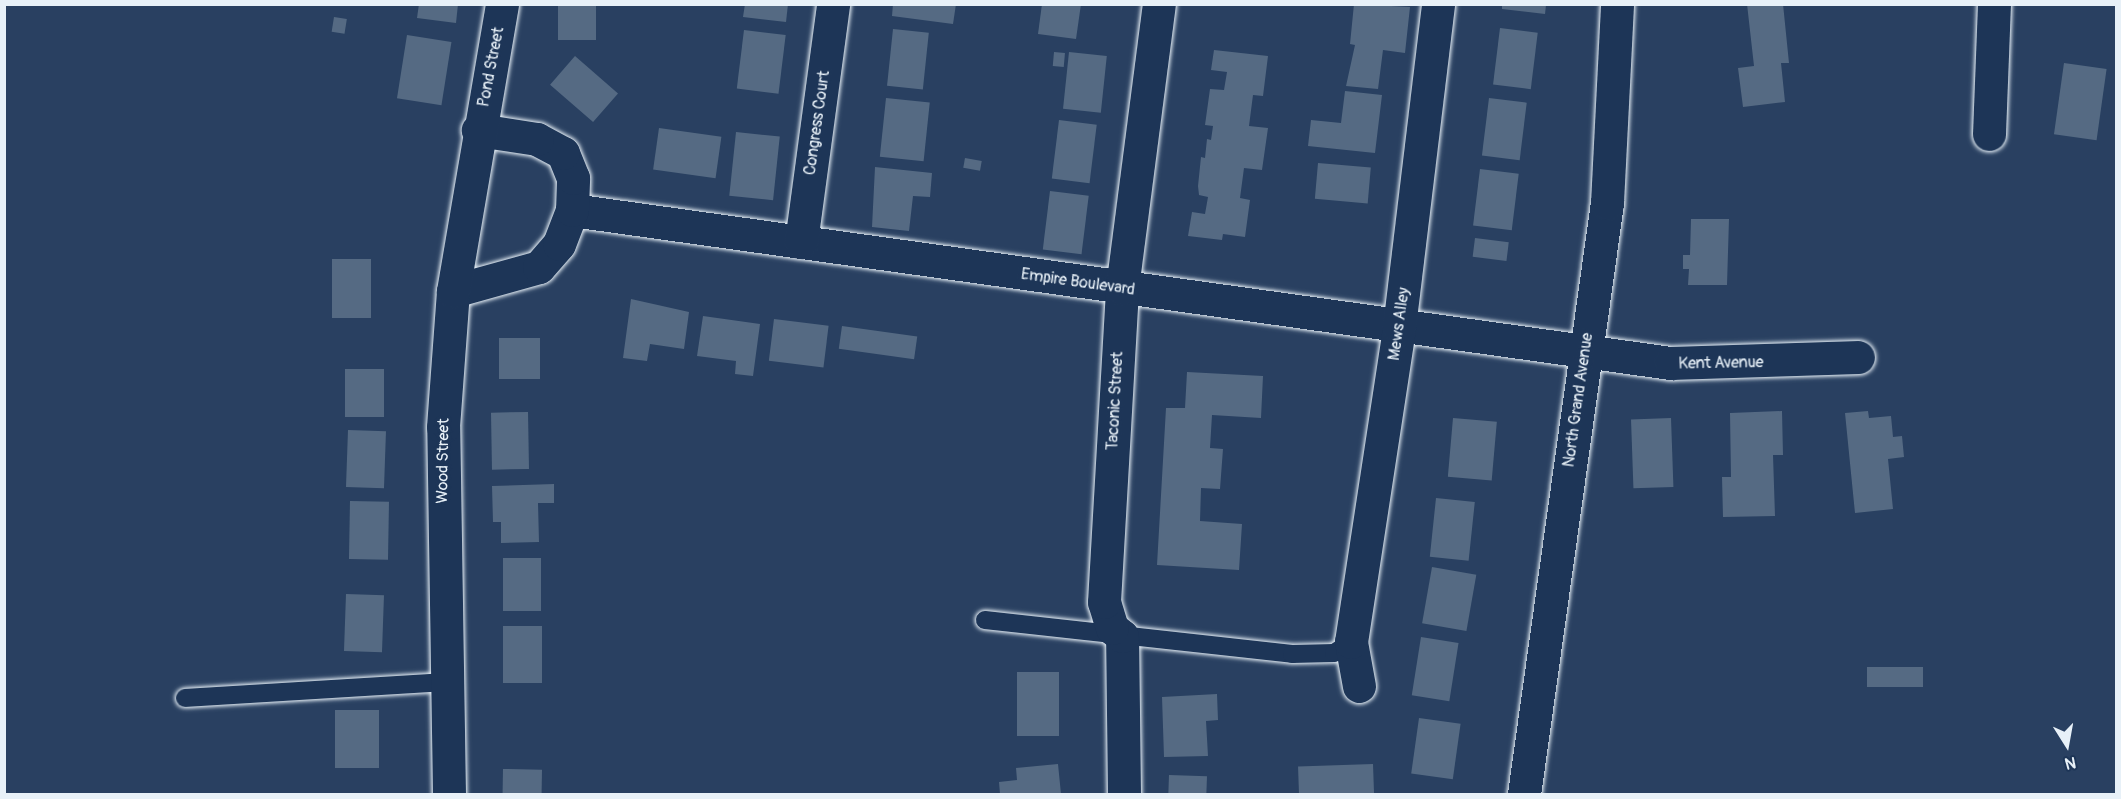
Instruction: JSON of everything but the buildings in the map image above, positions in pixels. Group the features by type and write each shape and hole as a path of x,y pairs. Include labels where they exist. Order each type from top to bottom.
{"street":[{"name":"Pond Street","path":"478,130 498,42 502,4"},
{"name":"Congress Court","path":"801,242 833,4"},
{"name":"Taconic Street","path":"1122,636 1112,628 1104,602 1122,288 1159,4"},
{"name":"Mews Alley","path":"1359,686 1351,642 1399,327 1438,4"},
{"name":"North Grand Avenue","path":"1524,795 1584,353 1607,202 1617,4"},
{"path":"1989,134 1994,4"},
{"path":"453,291 539,267 559,244 572,210 573,178 563,153 537,139 478,130"},
{"name":"Wood Street","path":"449,795 441,488 453,291 478,130"},
{"name":"Empire Boulevard","path":"572,210 1584,353"},
{"name":"Kent Avenue","path":"1584,353 1671,363 1858,357"},
{"path":"1122,636 1124,795"}],"lane":[{"path":"985,620 1292,654 1334,653 1351,642"},
{"path":"185,698 446,682"}]}
